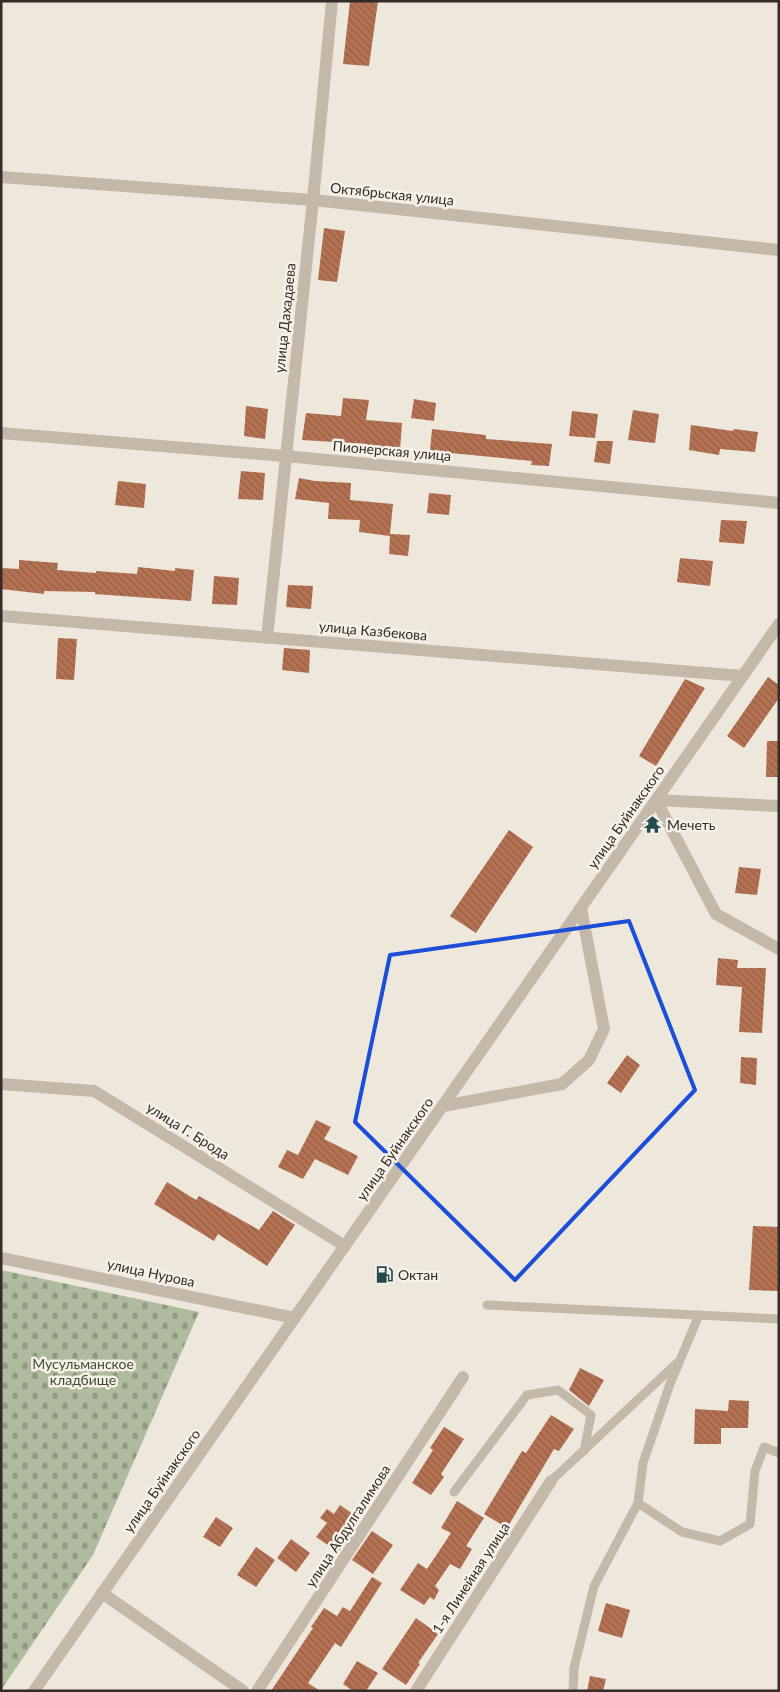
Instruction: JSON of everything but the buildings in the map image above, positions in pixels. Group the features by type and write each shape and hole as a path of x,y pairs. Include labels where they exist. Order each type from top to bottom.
{"street":[{"name":"улица Дахадаева","path":"267,638 332,1"},
{"name":"Октябрьская улица","path":"1,177 313,200 779,250"},
{"name":"Пионерская улица","path":"1,433 285,456 779,503"},
{"name":"улица Казбекова","path":"1,616 743,676"},
{"name":"улица Буйнакского","path":"34,1691 779,624"},
{"path":"764,646 779,647"},
{"path":"656,800 779,806"},
{"path":"656,800 716,914 779,950"},
{"path":"443,1106 562,1084 589,1060 604,1029 581,908"},
{"name":"улица Г. Брода","path":"1,1084 94,1091 345,1246"},
{"name":"улица Нурова","path":"1,1258 295,1318"},
{"name":"улица Абдулгалимова","path":"257,1691 463,1378"},
{"name":"1-я Линейная улица","path":"416,1691 551,1481"},
{"path":"102,1593 244,1691"}],"lane":[{"path":"487,1305 779,1319"},
{"path":"573,1691 574,1668 594,1586 638,1503 643,1463 670,1384 699,1315"},
{"path":"551,1481 680,1360"},
{"path":"454,1492 527,1396 558,1390 591,1414 584,1450"},
{"path":"638,1503 682,1532 720,1541 750,1524 755,1471 764,1447 779,1453"}],"highlighted area":[{"path":"629,921 695,1090 515,1280 355,1122 390,955"}],"green space":[{"name":"Мусульманское кладбище","path":"1,1270 199,1312 93,1555 1,1690"}],"place":[{"name":"Мечеть","path":"653,825"},
{"name":"Октан","path":"384,1275"}]}
